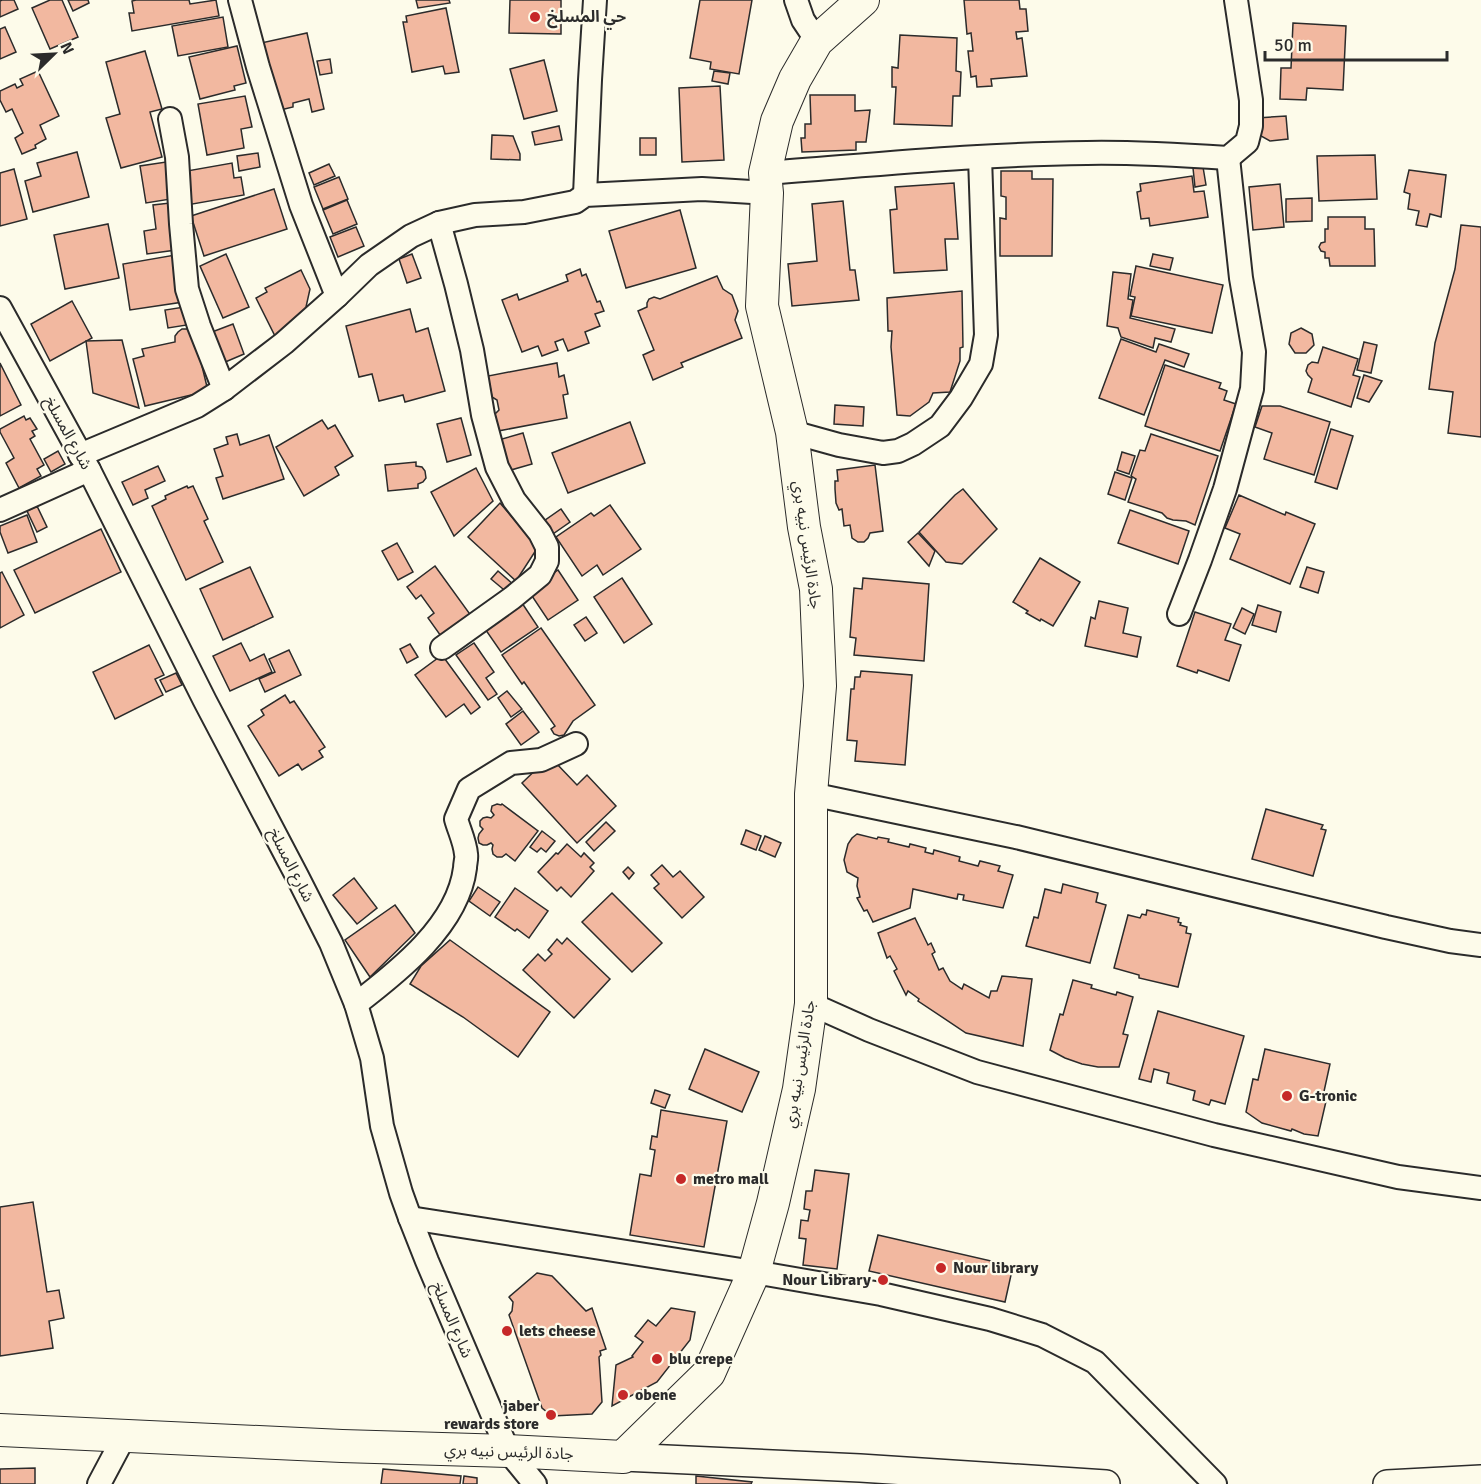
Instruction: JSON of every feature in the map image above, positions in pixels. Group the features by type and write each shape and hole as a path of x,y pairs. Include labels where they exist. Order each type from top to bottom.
{"main road":[{"name":"جادة الرئيس نبيه بري","path":"0,1430 623,1457 709,1373 754,1272 773,1203 799,1089 811,1004 811,794 820,686 816,589 804,527 792,432 762,306 766,183 777,121 795,79 817,41 863,0"}],"street":[{"path":"240,0 258,67 302,205 337,296"},
{"path":"585,195 595,0"},
{"path":"796,0 803,20 817,41"},
{"path":"0,510 84,462 197,406 224,389 284,343 369,265 411,236 440,223 475,215 524,212 575,202 585,195 766,183 980,157 1088,153 1170,154 1228,158 1247,142 1251,126 1251,100 1236,0"},
{"path":"170,119 177,157 187,289 224,389"},
{"path":"792,432 839,445 883,453 898,451 940,426 961,398 981,364 986,335 980,157"},
{"path":"1179,614 1226,489 1252,389 1254,352 1241,278 1228,158"},
{"path":"440,223 472,350 483,415 497,467 514,500 540,533 547,547 547,561 540,575 442,648"},
{"name":"شارع المسلخ","path":"0,308 84,462 331,943 356,1004 372,1058 382,1126 410,1218 508,1451 535,1484"},
{"path":"356,1004 398,972 440,926 455,901 463,883 466,854 456,819 469,789 511,763 540,760 576,744"},
{"path":"811,794 1016,837 1386,927 1450,941 1481,945"},
{"path":"811,1004 869,1030 977,1072 1225,1138 1398,1177 1481,1188"},
{"path":"410,1218 881,1294 990,1319 1042,1335 1095,1362 1215,1484"},
{"path":"99,1484 125,1435"},
{"path":"623,1457 860,1467 1106,1484"},
{"path":"1387,1484 1481,1479"}],"building":[{"path":"14,0 18,9 0,17 0,1"},
{"path":"50,0 62,0 78,37 50,49 32,8"},
{"path":"68,0 88,0 89,3 73,11"},
{"path":"189,0 190,4 216,0 219,16 132,31 129,13 134,13 132,1"},
{"path":"416,0 449,0 450,3 418,8"},
{"name":"حي المسلخ","path":"510,0 561,0 561,34 509,33"},
{"path":"700,0 752,0 739,74 710,69 711,62 690,58"},
{"path":"964,0 1019,0 1020,9 1026,9 1028,31 1016,32 1017,39 1022,38 1027,76 991,79 992,86 977,87 976,76 971,77 968,51 973,51 971,33 967,34"},
{"path":"446,8 459,72 445,74 443,66 412,72 403,22 407,22 406,16"},
{"path":"223,17 228,47 178,56 172,26"},
{"path":"1293,23 1346,26 1343,90 1307,88 1306,100 1280,99 1281,68 1291,68"},
{"path":"5,27 16,52 0,59 0,29"},
{"path":"307,33 324,109 312,112 309,99 293,103 293,107 276,111 261,43"},
{"path":"900,35 957,38 956,71 961,72 960,96 953,96 952,126 894,124 896,87 892,87 892,67 898,68"},
{"path":"237,46 246,83 234,86 235,90 200,99 189,57"},
{"path":"145,51 162,109 150,112 162,157 121,168 106,118 120,114 106,62"},
{"path":"330,59 332,73 320,75 317,61"},
{"path":"544,60 557,111 524,119 510,69"},
{"path":"38,71 59,116 40,125 46,139 35,145 36,148 22,154 15,138 23,133 12,109 6,112 0,100 0,91 15,84 17,88 23,85 20,79"},
{"path":"714,71 730,73 728,84 712,81"},
{"path":"720,86 724,160 682,162 679,88"},
{"path":"810,95 855,95 855,111 870,110 866,142 856,142 856,150 802,152 801,138 805,138 805,124 811,124"},
{"path":"245,96 252,127 241,129 244,148 207,155 198,104"},
{"path":"1286,116 1288,139 1270,141 1261,136 1258,131 1257,118"},
{"path":"559,126 562,140 535,145 532,132"},
{"path":"492,135 513,136 520,160 491,159"},
{"path":"640,138 656,138 656,155 640,155"},
{"path":"77,152 89,197 33,212 25,181 41,176 37,163"},
{"path":"258,153 260,167 239,171 237,156"},
{"path":"1375,155 1377,199 1319,201 1317,156"},
{"path":"166,162 171,199 146,203 140,166"},
{"path":"232,163 234,178 241,177 244,195 187,205 181,172"},
{"path":"329,164 335,176 314,185 309,173"},
{"path":"1203,167 1206,185 1195,187 1193,168"},
{"path":"14,169 27,219 0,226 0,173"},
{"path":"1409,170 1446,175 1441,217 1430,214 1427,227 1416,225 1419,211 1408,209 1410,194 1404,192"},
{"path":"1001,171 1032,171 1032,179 1053,179 1052,256 1000,256 1000,218 1006,219 1006,197 1001,196"},
{"path":"1192,176 1194,192 1204,191 1208,217 1150,226 1149,218 1141,219 1137,192 1141,191 1140,184"},
{"path":"339,177 348,199 323,209 314,187"},
{"path":"954,183 958,239 945,239 947,270 894,273 890,210 897,209 895,187"},
{"path":"1280,184 1284,227 1253,230 1249,187"},
{"path":"274,189 287,229 204,256 191,216"},
{"path":"1312,198 1312,221 1286,222 1286,199"},
{"path":"347,200 357,224 333,234 323,210"},
{"path":"843,201 850,270 855,270 859,300 792,306 788,264 817,261 812,204"},
{"path":"170,203 176,250 147,254 144,231 156,229 153,205"},
{"path":"680,210 696,268 626,288 609,231"},
{"path":"1328,217 1365,217 1365,229 1374,229 1375,266 1330,266 1329,258 1325,258 1325,252 1319,247 1325,242"},
{"path":"108,224 119,278 65,289 54,235"},
{"path":"1461,225 1481,227 1481,437 1448,433 1453,392 1429,389 1435,343 1455,269"},
{"path":"356,227 364,246 338,257 330,237"},
{"path":"226,254 249,307 223,318 200,266"},
{"path":"412,254 421,278 407,283 399,259"},
{"path":"1153,254 1173,258 1170,270 1150,266"},
{"path":"175,255 183,302 130,310 123,264"},
{"path":"1136,266 1223,285 1212,333 1131,316 1135,297 1130,296"},
{"path":"580,269 582,276 586,274 597,302 600,301 604,311 595,314 600,326 585,332 589,343 568,351 563,339 555,342 558,350 542,356 538,346 522,352 502,300 517,294 519,300 568,281 566,275"},
{"path":"301,270 310,289 306,307 301,317 275,336 256,298 267,292 265,288"},
{"path":"1113,272 1131,274 1128,299 1133,300 1130,318 1175,329 1171,342 1155,338 1153,348 1121,337 1118,328 1107,326"},
{"path":"717,276 723,289 732,295 738,311 735,320 742,338 681,363 683,367 653,380 643,355 654,350 638,311 647,307 649,299 654,297 660,299"},
{"path":"962,291 963,347 960,348 960,361 950,392 933,393 929,402 910,416 897,415 891,347 892,331 888,331 887,298"},
{"path":"72,301 92,338 50,361 31,324"},
{"path":"184,307 187,325 168,328 165,310"},
{"path":"410,309 416,332 428,328 445,391 405,402 403,395 379,401 372,374 359,377 346,326"},
{"path":"233,324 244,354 223,363 212,332"},
{"path":"1301,328 1312,334 1314,345 1306,353 1295,353 1289,344 1291,333"},
{"path":"182,329 188,329 195,337 208,391 145,406 133,359 144,356 142,349 175,342 175,336"},
{"path":"1121,339 1156,352 1159,344 1189,354 1184,367 1165,360 1144,415 1099,398"},
{"path":"122,340 139,408 93,393 86,341"},
{"path":"1364,342 1377,345 1371,373 1357,370"},
{"path":"1323,347 1358,359 1353,375 1360,377 1351,407 1308,392 1312,379 1306,371 1308,365 1312,362 1318,363"},
{"path":"0,363 21,405 0,416"},
{"path":"557,363 559,377 564,375 568,394 563,395 567,418 498,431 495,414 499,410 497,400 492,397 488,376"},
{"path":"1165,365 1221,383 1219,388 1227,391 1224,400 1236,404 1220,451 1145,426"},
{"path":"1364,375 1382,381 1369,402 1357,398"},
{"path":"835,405 864,407 863,426 834,424"},
{"path":"1262,406 1280,406 1330,422 1314,475 1264,459 1272,433 1255,427"},
{"path":"24,416 26,420 30,418 37,429 32,431 35,436 30,439 44,465 37,469 41,476 19,488 6,463 14,458 0,429"},
{"path":"461,418 471,455 447,462 437,424"},
{"path":"322,420 328,429 335,425 353,456 335,467 339,475 304,496 276,447"},
{"path":"630,422 645,463 568,493 552,453"},
{"path":"1331,429 1353,436 1337,489 1315,482"},
{"path":"523,433 532,464 504,472 495,441"},
{"path":"237,434 240,445 269,435 284,479 223,499 216,478 223,476 214,449 228,444 226,437"},
{"path":"1151,434 1218,456 1195,525 1167,518 1162,513 1128,502 1136,479 1131,476 1140,450 1145,451"},
{"path":"58,451 65,464 51,472 44,459"},
{"path":"1122,452 1135,456 1129,474 1117,470"},
{"path":"416,462 416,466 422,467 425,471 426,478 418,484 418,488 388,491 385,465"},
{"path":"875,465 883,531 870,533 864,542 858,542 852,538 850,525 844,526 842,509 839,510 836,503 837,470"},
{"path":"158,466 165,481 145,490 148,498 133,505 122,482"},
{"path":"476,468 493,501 454,536 431,492"},
{"path":"1115,472 1132,478 1125,500 1108,494"},
{"path":"187,486 188,488 193,486 208,519 204,521 223,562 186,580 152,506 166,499 165,496"},
{"path":"963,489 997,529 962,564 946,562 919,532"},
{"path":"1239,495 1285,515 1286,512 1315,524 1290,584 1230,559 1240,534 1225,528"},
{"path":"500,503 538,547 516,581 468,537"},
{"path":"610,505 641,549 603,575 597,565 582,576 556,537 591,513 594,516"},
{"path":"37,506 47,527 37,532 27,511"},
{"path":"561,509 570,522 550,536 541,523"},
{"path":"1130,510 1189,531 1178,564 1118,543"},
{"path":"27,515 37,542 8,553 0,526"},
{"path":"101,529 121,572 35,613 14,570"},
{"path":"918,533 935,551 929,566 908,542"},
{"path":"397,543 413,572 398,580 382,551"},
{"path":"1040,558 1080,582 1053,626 1026,613 1028,611 1013,602"},
{"path":"435,566 472,617 443,639 428,618 434,613 421,595 416,599 407,587"},
{"path":"250,567 273,617 223,640 200,589"},
{"path":"1307,567 1324,572 1318,593 1300,587"},
{"path":"558,570 578,600 548,620 528,590"},
{"path":"498,571 515,586 509,594 491,579"},
{"path":"2,572 24,615 0,628 0,573"},
{"path":"622,578 652,624 624,643 594,597"},
{"path":"863,578 929,584 924,661 854,655 856,638 850,637 854,588 862,589"},
{"path":"520,600 538,627 501,652 483,626"},
{"path":"1099,601 1128,608 1123,633 1141,637 1137,657 1085,646 1091,617 1095,619"},
{"path":"1258,605 1281,612 1276,632 1252,625"},
{"path":"1242,608 1254,614 1245,634 1233,628"},
{"path":"1195,612 1231,624 1225,640 1241,645 1229,681 1198,670 1197,673 1177,666"},
{"path":"586,617 597,633 585,641 574,625"},
{"path":"541,628 595,705 573,721 564,735 559,736 554,734 551,729 555,726 502,655"},
{"path":"241,643 250,661 264,654 272,672 230,691 213,656"},
{"path":"474,643 494,672 486,678 497,694 488,700 456,655"},
{"path":"410,644 418,657 407,663 400,649"},
{"path":"149,645 164,675 155,679 163,695 115,719 93,672"},
{"path":"289,650 301,675 265,692 259,679 275,672 269,659"},
{"path":"442,655 480,707 471,714 464,704 446,717 415,675"},
{"path":"861,671 912,675 905,765 855,761 857,741 847,740 851,689 854,689 855,677 860,677"},
{"path":"176,673 182,685 166,692 160,680"},
{"path":"507,691 522,709 511,717 498,698"},
{"path":"285,695 290,703 294,701 325,747 319,751 323,757 302,770 298,764 279,776 248,726 264,715 261,710"},
{"path":"523,711 539,732 521,745 506,724"},
{"path":"545,761 555,762 577,785 587,775 616,806 577,843 522,783"},
{"path":"502,804 538,831 515,861 506,854 497,857 493,854 491,843 483,845 479,843 479,834 483,829 480,821 494,815 491,811 492,806"},
{"path":"1266,809 1323,825 1321,829 1326,830 1313,876 1252,859"},
{"path":"606,822 615,831 594,851 586,842"},
{"path":"746,830 761,836 756,850 741,844"},
{"path":"542,831 555,841 546,852 541,848 537,852 530,847"},
{"path":"857,834 877,839 878,837 889,839 888,842 909,847 910,844 926,848 925,852 933,854 934,850 960,857 959,861 978,866 980,861 1000,866 998,871 1013,875 1003,908 963,900 964,895 958,894 957,899 913,889 910,908 873,922 857,898 860,897 857,886 858,878 847,872 844,860 848,844"},
{"path":"765,836 781,843 775,857 759,850"},
{"path":"567,844 581,857 584,853 594,863 590,867 594,871 571,897 561,887 557,891 538,872"},
{"path":"662,865 673,877 680,871 704,897 682,918 654,888 659,884 651,875"},
{"path":"628,867 634,873 629,879 623,872"},
{"path":"354,878 377,908 357,924 333,895"},
{"path":"1063,884 1098,893 1096,902 1106,905 1090,963 1026,946 1034,917 1038,918 1045,889 1061,893"},
{"path":"478,887 500,902 490,916 469,901"},
{"path":"515,888 548,911 529,938 495,917"},
{"path":"612,893 662,943 632,972 582,922"},
{"path":"395,905 415,933 370,977 345,940"},
{"path":"1147,910 1179,918 1180,925 1187,927 1186,933 1191,934 1178,987 1139,978 1139,975 1114,968 1128,915 1140,918 1142,914 1146,915"},
{"path":"915,918 928,945 931,943 935,952 932,954 939,970 943,968 950,981 962,989 964,984 989,998 991,991 997,991 1002,976 1032,979 1023,1046 966,1033 918,1001 919,999 908,991 906,995 894,971 897,969 890,956 887,958 878,933"},
{"path":"567,938 610,979 574,1018 523,970 538,954 545,961 552,954 548,950 557,939 562,944"},
{"path":"450,940 550,1012 518,1057 463,1017 410,984 421,966"},
{"path":"1073,980 1092,985 1091,988 1133,997 1123,1034 1128,1035 1119,1067 1082,1064 1050,1050"},
{"path":"1158,1011 1244,1036 1225,1104 1211,1100 1209,1105 1193,1100 1195,1091 1167,1083 1169,1073 1154,1069 1151,1082 1139,1079"},
{"path":"705,1049 759,1072 742,1112 689,1089"},
{"path":"1265,1049 1330,1064 1323,1096 1327,1097 1318,1136 1262,1123 1246,1112 1253,1079 1258,1080"},
{"path":"655,1090 670,1095 665,1108 651,1103"},
{"path":"661,1110 727,1121 704,1247 630,1235 640,1174 651,1176 655,1150 650,1149 652,1136 657,1137"},
{"path":"815,1170 849,1174 837,1269 803,1265 806,1239 799,1238 801,1220 808,1221 810,1210 804,1209 806,1191 812,1191"},
{"path":"33,1202 47,1292 59,1290 64,1318 49,1321 53,1348 0,1356 0,1207"},
{"name":"Nour library","path":"878,1235 1013,1266 1005,1302 869,1271"},
{"path":"537,1273 552,1276 586,1311 592,1308 606,1349 600,1351 599,1357 602,1402 592,1414 552,1416 542,1408 509,1315 513,1302 509,1297"},
{"path":"671,1308 695,1312 690,1340 657,1382 612,1406 616,1365 633,1357 643,1342 635,1336 648,1320 656,1326"},
{"path":"35,1468 35,1484 0,1484 0,1469"},
{"path":"383,1469 461,1476 460,1484 381,1484"},
{"path":"464,1476 477,1478 477,1484 463,1484"},
{"path":"696,1476 752,1482 751,1484 696,1484"}],"place":[{"name":"حي المسلخ","path":"535,17"},
{"name":"G-tronic","path":"1287,1096"},
{"name":"metro mall","path":"681,1179"},
{"name":"Nour library","path":"941,1268"},
{"name":"Nour Library","path":"883,1280"},
{"name":"lets cheese","path":"507,1331"},
{"name":"blu crepe","path":"657,1359"},
{"name":"obene","path":"623,1395"},
{"name":"jaber rewards store","path":"551,1415"}]}
